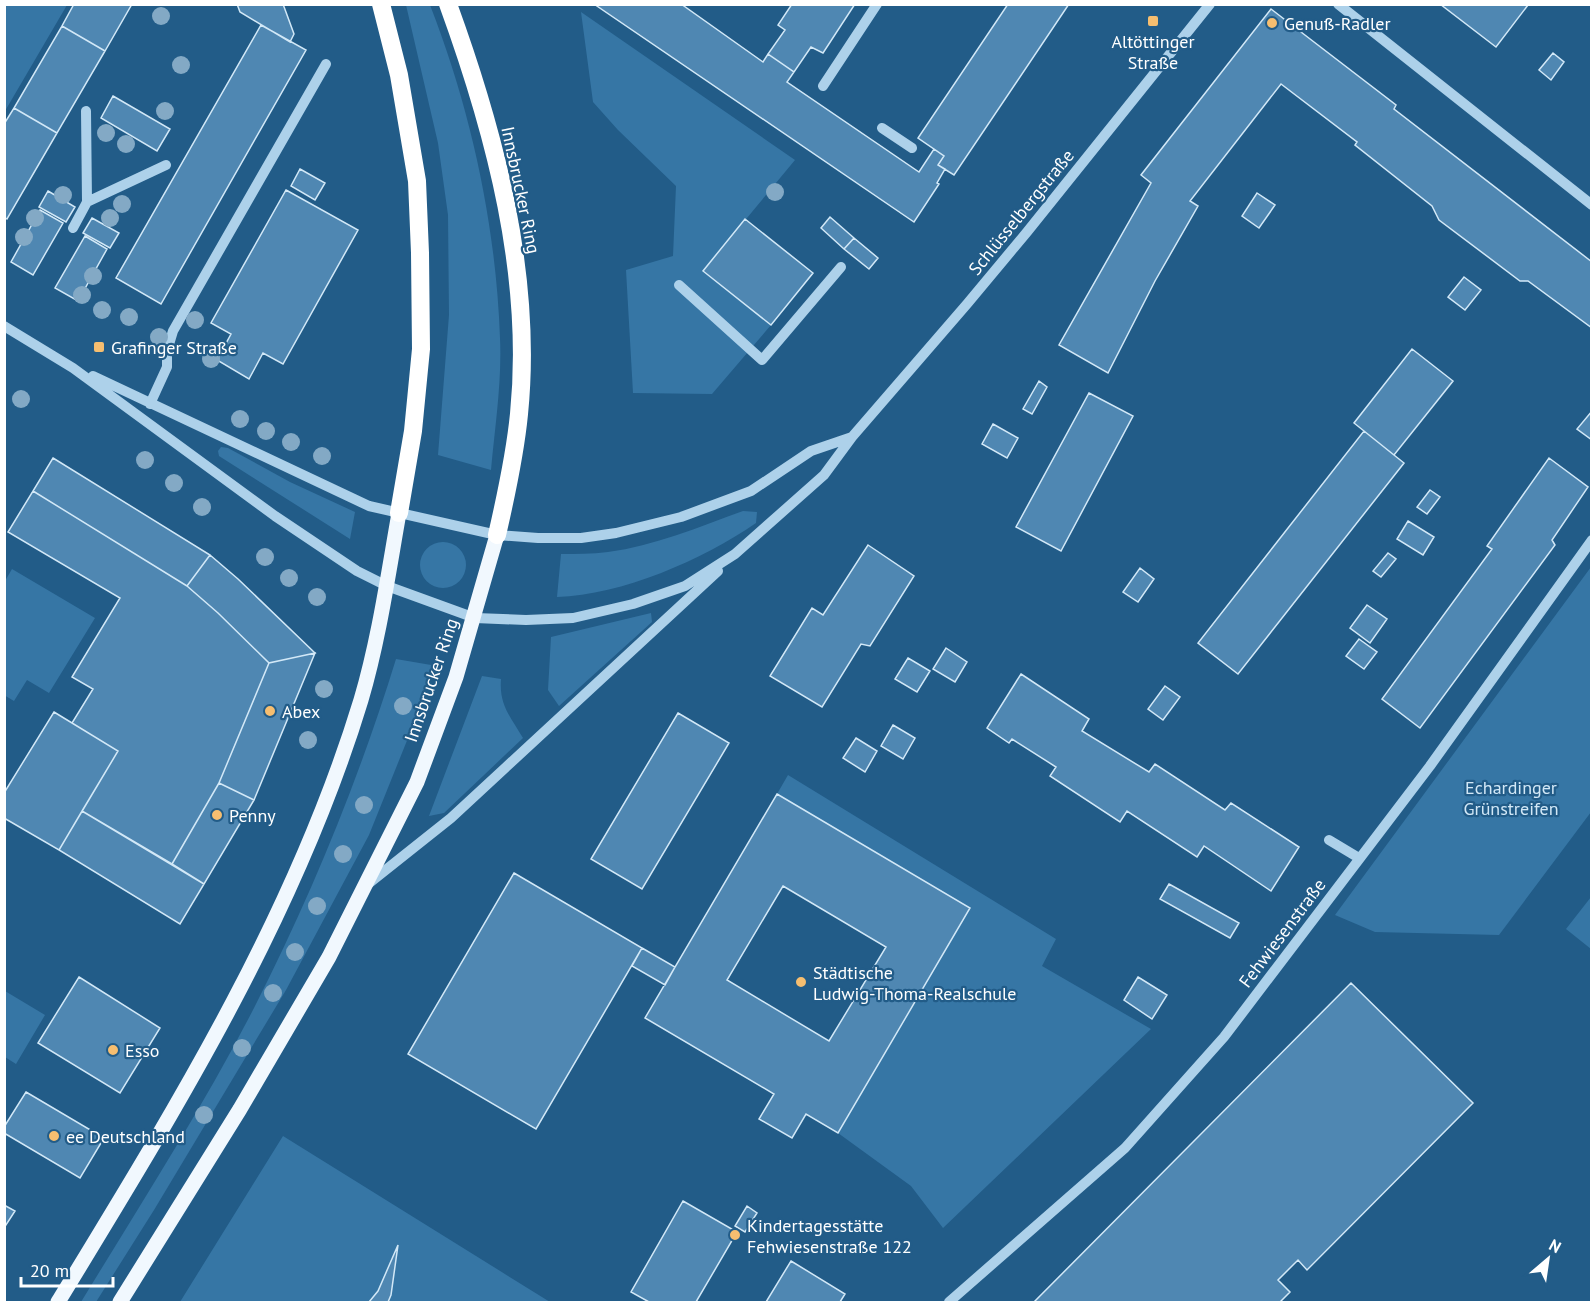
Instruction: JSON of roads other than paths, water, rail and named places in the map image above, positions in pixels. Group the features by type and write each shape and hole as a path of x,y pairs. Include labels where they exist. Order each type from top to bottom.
{"highway":[{"path":"381,4 399,75 417,181 419,232 421,349 413,431 399,513"},
{"name":"Innsbrucker Ring","path":"448,4 478,93 496,164 509,225 519,300 522,355 519,414 507,494 497,536"}],"main road":[{"path":"58,1302 155,1142 235,999 274,921 324,807 361,699 387,586 399,513"},
{"name":"Innsbrucker Ring","path":"120,1302 240,1110 329,957 417,782 456,677 497,536"}],"street":[{"path":"823,86 877,4"},
{"name":"Schlüsselbergstraße","path":"475,618 526,620 573,618 633,604 685,586 735,555 824,475 852,436 975,296 1210,4"},
{"path":"1338,4 1592,205"},
{"path":"150,404 166,367 167,351 173,331 326,64"},
{"path":"73,228 87,202 86,111"},
{"path":"882,128 912,148"},
{"path":"87,202 166,165"},
{"path":"679,285 762,360 842,267"},
{"path":"4,326 74,368 275,516 357,571 387,586 475,618"},
{"path":"74,368 369,506 497,536"},
{"name":"Schlüsselbergstraße","path":"497,536 581,538 681,517 751,491 811,451 852,436"},
{"name":"Fehwiesenstraße","path":"949,1302 1125,1148 1224,1037 1430,766 1592,540"},
{"path":"365,886 451,818 735,555"},
{"path":"1329,840 1359,858"}],"place":[{"name":"Altöttinger Straße","path":"1153,21"},
{"name":"Genuß-Radler","path":"1272,23"},
{"name":"Grafinger Straße","path":"99,347"},
{"name":"Abex","path":"270,711"},
{"name":"Penny","path":"217,815"},
{"name":"Städtische Ludwig-Thoma-Realschule","path":"801,982"},
{"name":"Esso","path":"113,1050"},
{"name":"ee Deutschland","path":"54,1136"},
{"name":"Kindertagesstätte Fehwiesenstraße 122","path":"735,1235"}],"park label":[{"name":"Echardinger Grünstreifen","path":"1511,797"}]}
